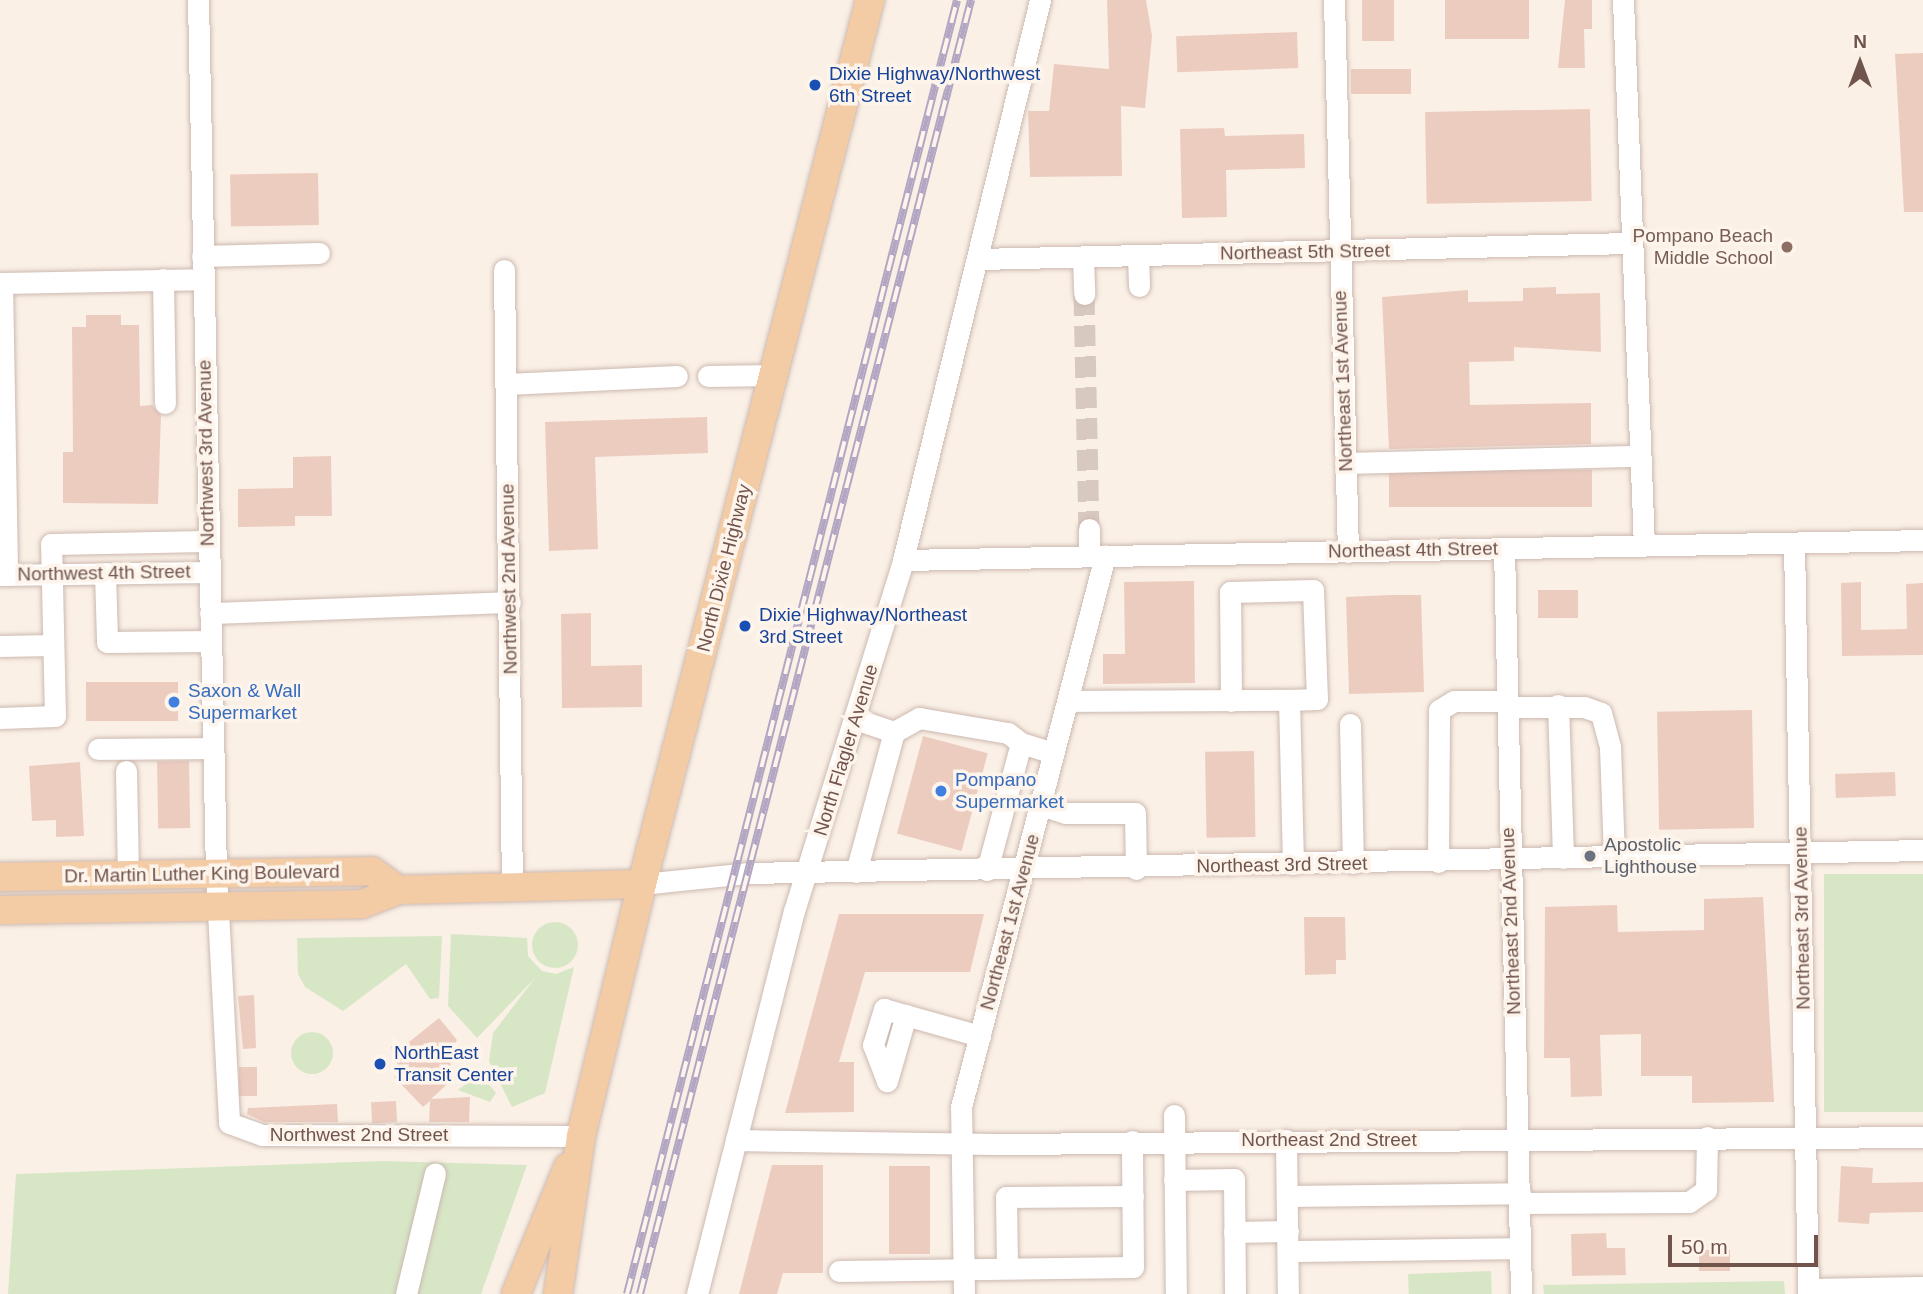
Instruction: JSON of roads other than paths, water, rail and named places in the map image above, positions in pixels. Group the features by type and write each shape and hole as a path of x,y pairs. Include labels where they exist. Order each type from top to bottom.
{"main road":[{"name":"North Dixie Highway","path":"558,1294 581,1136 642,884 870,0"},
{"name":"Dr. Martin Luther King Boulevard","path":"14,877 372,871 398,890"},
{"path":"14,877 29,910"},
{"name":"Dr. Martin Luther King Boulevard","path":"0,910 362,904 398,890 642,884"},
{"name":"North Dixie Highway","path":"516,1294 581,1136"}],"street":[{"name":"Northwest 3rd Avenue","path":"198,0 208,572 218,907"},
{"name":"North Flagler Avenue","path":"697,1294 794,911 810,872 902,560 979,259 1040,0"},
{"name":"Northeast 1st Avenue","path":"1334,0 1348,552"},
{"path":"1623,0 1644,546"},
{"name":"Northeast 5th Street","path":"979,259 1631,243"},
{"path":"202,256 319,253"},
{"path":"1138,256 1139,286"},
{"path":"1083,257 1084,294"},
{"name":"Northwest 2nd Avenue","path":"504,270 512,888"},
{"path":"163,279 166,402"},
{"path":"4,575 1,283 203,279"},
{"path":"708,376 774,375"},
{"path":"506,384 677,376"},
{"path":"1345,463 1640,456"},
{"name":"Northeast 1st Avenue","path":"964,1294 961,1107 1068,701 1097,556 1089,529"},
{"name":"Northeast 4th Street","path":"902,560 1923,540"},
{"path":"0,718 55,716 51,544 208,541"},
{"name":"Northeast 3rd Avenue","path":"1794,543 1802,854 1808,1291"},
{"name":"Northeast 2nd Avenue","path":"1504,548 1509,861 1519,1139 1521,1294"},
{"path":"1068,701 1317,699 1311,553"},
{"name":"Northwest 4th Street","path":"4,575 208,572"},
{"path":"104,573 107,642 210,641"},
{"path":"1231,701 1230,592 1313,590"},
{"path":"209,613 510,602"},
{"path":"0,646 53,645"},
{"path":"1289,700 1293,864"},
{"path":"1438,862 1439,710 1454,701 1559,705 1601,713 1610,747 1614,857"},
{"path":"1559,705 1563,858"},
{"path":"856,872 894,732 919,718 1008,733 1021,743 1054,753"},
{"path":"855,719 894,732"},
{"path":"1350,724 1353,863"},
{"path":"987,870 1021,743"},
{"path":"98,750 213,748"},
{"path":"126,771 128,875"},
{"path":"1041,805 1066,813 1135,813 1136,869"},
{"name":"Northeast 3rd Street","path":"642,884 810,872 1136,869 1923,850"},
{"name":"Northwest 2nd Street","path":"218,907 229,1123 262,1135 581,1136"},
{"path":"906,1015 980,1037"},
{"path":"1174,1115 1176,1294"},
{"path":"1287,1196 1696,1200 1708,1181 1707,1137"},
{"name":"Northeast 2nd Street","path":"736,1140 960,1142 1923,1137"},
{"path":"1286,1140 1288,1294"},
{"path":"839,1271 1133,1267 1132,1141"},
{"path":"406,1294 435,1173"},
{"path":"1174,1180 1234,1179 1235,1294"},
{"path":"1007,1268 1006,1197 1133,1196"},
{"path":"1234,1232 1288,1241 1520,1248"},
{"path":"1808,1291 1923,1287"}],"tunnel":[{"path":"1084,294 1089,529"}],"railway":[{"path":"627,1294 957,0"},
{"path":"640,1294 971,0"}],"place":[{"name":"Dixie Highway/Northwest 6th Street","path":"815,85"},
{"name":"Pompano Beach Middle School","path":"1787,247"},
{"name":"Dixie Highway/Northeast 3rd Street","path":"745,626"},
{"name":"Saxon & Wall Supermarket","path":"174,702"},
{"name":"Pompano Supermarket","path":"941,791"},
{"name":"Apostolic Lighthouse","path":"1590,856"},
{"name":"NorthEast Transit Center","path":"380,1064"}]}
